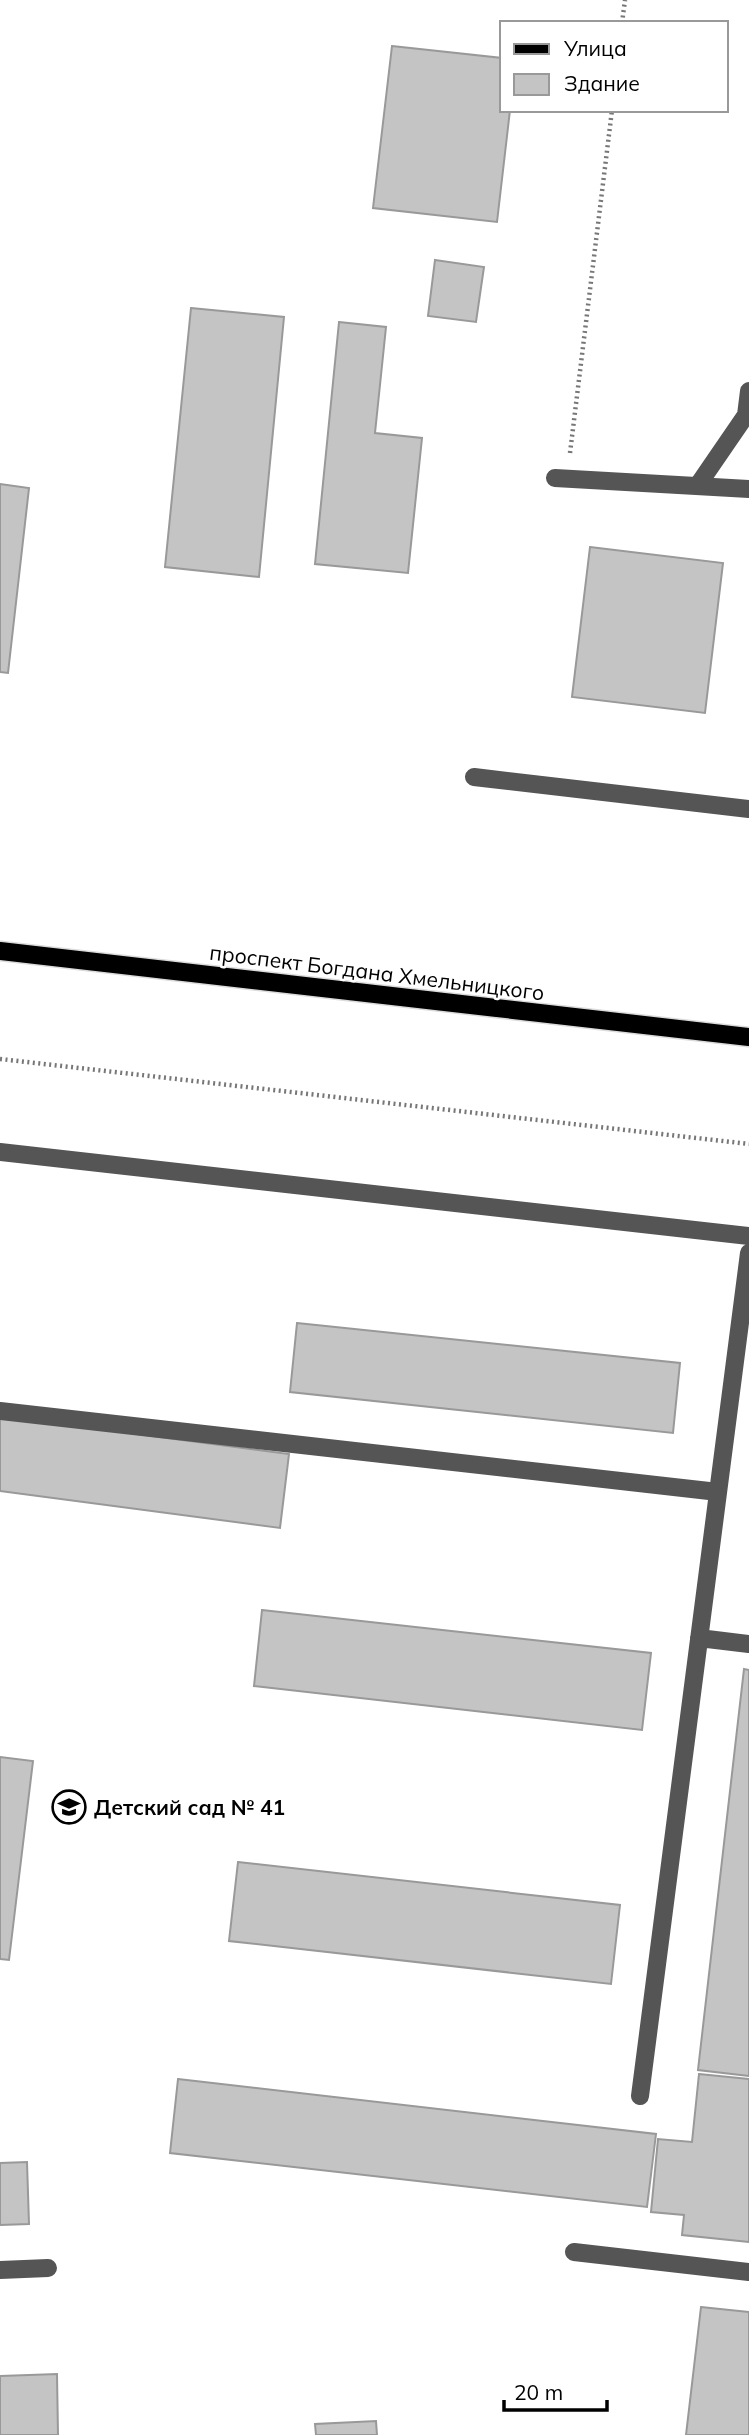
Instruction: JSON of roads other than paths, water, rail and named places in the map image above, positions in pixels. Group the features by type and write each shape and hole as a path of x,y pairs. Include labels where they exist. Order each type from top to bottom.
{"main road":[{"name":"проспект Богдана Хмельницкого","path":"0,951 749,1037"}],"street":[{"path":"698,485 746,415 749,391"},
{"path":"561,478 749,489"},
{"path":"474,777 749,809"},
{"path":"0,1152 749,1236"},
{"path":"640,2096 749,1253"},
{"path":"0,1411 718,1492"},
{"path":"699,1638 749,1644"},
{"path":"574,2252 749,2272"},
{"path":"0,2270 48,2268"}],"place":[{"name":"Детский сад № 41","path":"69,1807"}]}
